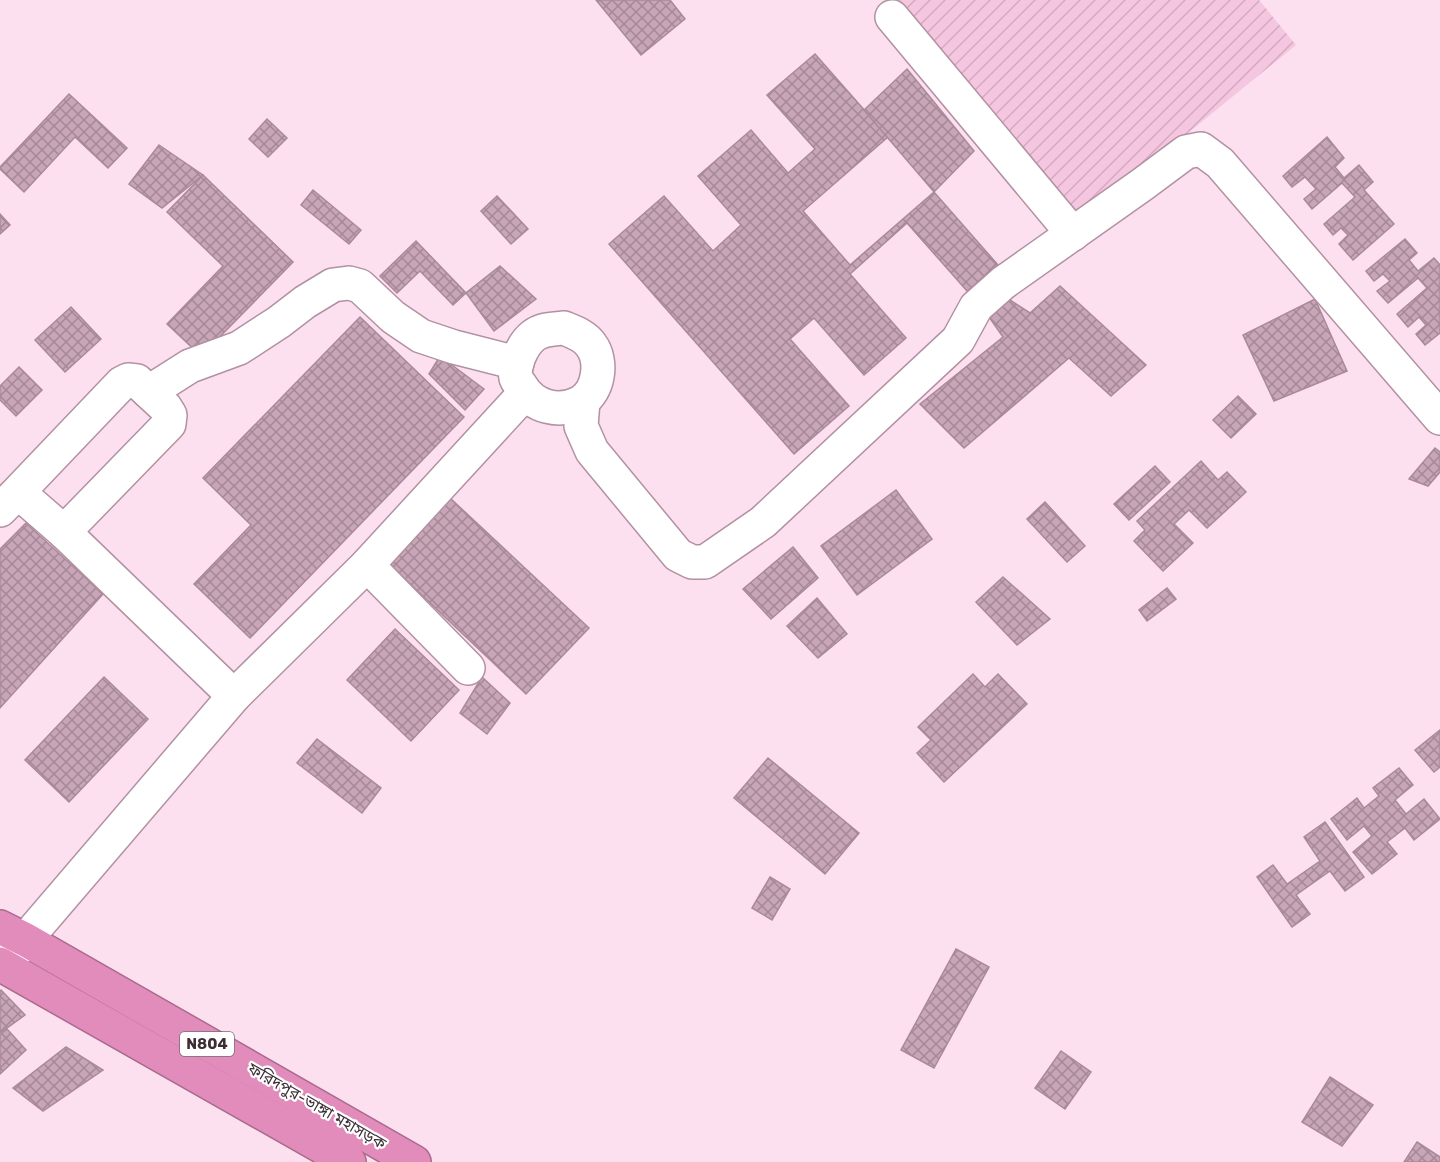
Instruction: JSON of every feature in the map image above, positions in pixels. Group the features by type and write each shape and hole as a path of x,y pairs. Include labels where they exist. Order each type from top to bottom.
{"highway":[{"name":"ফরিদপুর-ভাঙ্গা মহাসড়ক","path":"13,934 414,1162"},
{"name":"ফরিদপুর-ভাঙ্গা মহাসড়ক","path":"1,965 349,1162"}],"street":[{"path":"892,17 1073,234"},
{"path":"582,401 581,426 592,451 678,555 692,562 705,562 763,522 958,340 976,307 1003,283 1186,152 1201,149 1220,164 1440,418"},
{"path":"1,965 13,934 234,696 367,565 521,378 522,348 533,336 548,329 564,328 578,333 591,344 598,358 598,374 594,387 582,401 568,407 552,409 538,403 521,378 454,347 421,336 393,317 360,286 349,283 333,285 239,348 190,366 149,392"},
{"path":"64,532 169,424 170,416 165,407 137,381 128,380 122,383 9,501 64,532 234,696"},
{"path":"367,565 468,668"}],"shaded area":[{"path":"899,0 1259,0 1296,45 1080,221"}],"building":[{"path":"596,0 670,0 685,19 641,55"},
{"path":"815,54 888,137 803,211 850,265 934,192 998,265 967,291 907,223 850,274 906,338 864,375 814,318 790,339 849,406 794,454 609,244 664,196 713,251 741,225 698,176 751,130 788,173 815,149 767,95"},
{"path":"907,69 974,151 934,192 864,110"},
{"path":"69,94 127,148 108,168 75,137 24,192 0,167"},
{"path":"267,119 287,138 268,157 249,139"},
{"path":"1327,137 1344,158 1335,167 1344,178 1359,165 1373,182 1364,190 1394,224 1353,260 1339,244 1348,235 1341,228 1333,235 1324,224 1355,197 1342,183 1312,209 1304,199 1316,189 1305,177 1292,187 1283,176"},
{"path":"159,145 203,175 162,208 129,184"},
{"path":"203,175 293,262 201,356 167,324 223,266 167,212"},
{"path":"313,190 361,230 349,244 301,205"},
{"path":"497,196 528,229 511,244 481,211"},
{"path":"0,214 10,225 0,234"},
{"path":"1405,239 1417,253 1409,260 1418,271 1434,258 1440,265 1440,333 1425,345 1416,334 1426,325 1419,317 1408,327 1397,314 1427,288 1418,278 1388,303 1377,291 1390,281 1383,274 1374,281 1366,271"},
{"path":"416,241 466,293 453,305 420,271 397,293 380,276"},
{"path":"500,266 536,299 494,331 466,293"},
{"path":"1060,286 1146,365 1111,396 1069,358 964,448 920,404 1003,337 982,307 999,293 1030,313"},
{"path":"1315,299 1347,371 1274,401 1243,335"},
{"path":"71,307 101,339 65,372 35,340"},
{"path":"360,317 464,417 250,638 194,584 251,525 203,478"},
{"path":"440,356 484,389 465,410 429,374"},
{"path":"19,367 42,390 16,416 0,400 0,386"},
{"path":"1238,396 1256,414 1231,438 1213,420"},
{"path":"1435,448 1440,452 1440,472 1428,486 1409,479"},
{"path":"1201,461 1218,480 1227,472 1246,492 1207,528 1189,510 1174,524 1193,543 1163,571 1134,541 1145,530 1137,521"},
{"path":"1155,466 1170,482 1129,520 1114,504"},
{"path":"896,490 932,539 857,595 821,546"},
{"path":"450,498 589,628 526,694 388,563"},
{"path":"1045,502 1085,546 1067,562 1027,519"},
{"path":"26,523 103,594 0,708 0,549"},
{"path":"793,547 818,578 771,619 743,589"},
{"path":"1003,577 1050,619 1017,645 976,602"},
{"path":"1167,588 1176,599 1147,621 1139,610"},
{"path":"817,598 847,634 818,658 787,626"},
{"path":"395,629 459,690 411,741 347,680"},
{"path":"973,674 985,687 998,674 1027,704 944,782 917,753 931,740 918,727"},
{"path":"104,677 148,719 69,802 25,760"},
{"path":"482,677 510,703 487,734 460,713"},
{"path":"1440,730 1440,767 1434,772 1415,750"},
{"path":"317,739 381,788 362,813 297,763"},
{"path":"768,758 859,833 825,874 734,798"},
{"path":"1399,768 1413,785 1395,800 1406,814 1424,799 1440,819 1414,840 1405,828 1387,842 1397,854 1372,874 1353,852 1372,836 1364,826 1347,840 1331,819 1357,798 1364,808 1379,796 1373,788"},
{"path":"1325,822 1364,877 1345,891 1330,871 1296,895 1310,914 1292,927 1257,877 1273,865 1287,884 1320,861 1304,837"},
{"path":"770,877 790,889 772,920 752,908"},
{"path":"956,949 989,967 934,1068 901,1050"},
{"path":"0,991 25,1015 0,1033"},
{"path":"7,1029 26,1050 0,1074 0,1035"},
{"path":"66,1047 103,1070 43,1111 13,1088"},
{"path":"1061,1051 1091,1072 1065,1109 1035,1088"},
{"path":"1330,1077 1373,1105 1342,1146 1302,1122"},
{"path":"1417,1142 1440,1157 1440,1162 1404,1162"}]}
